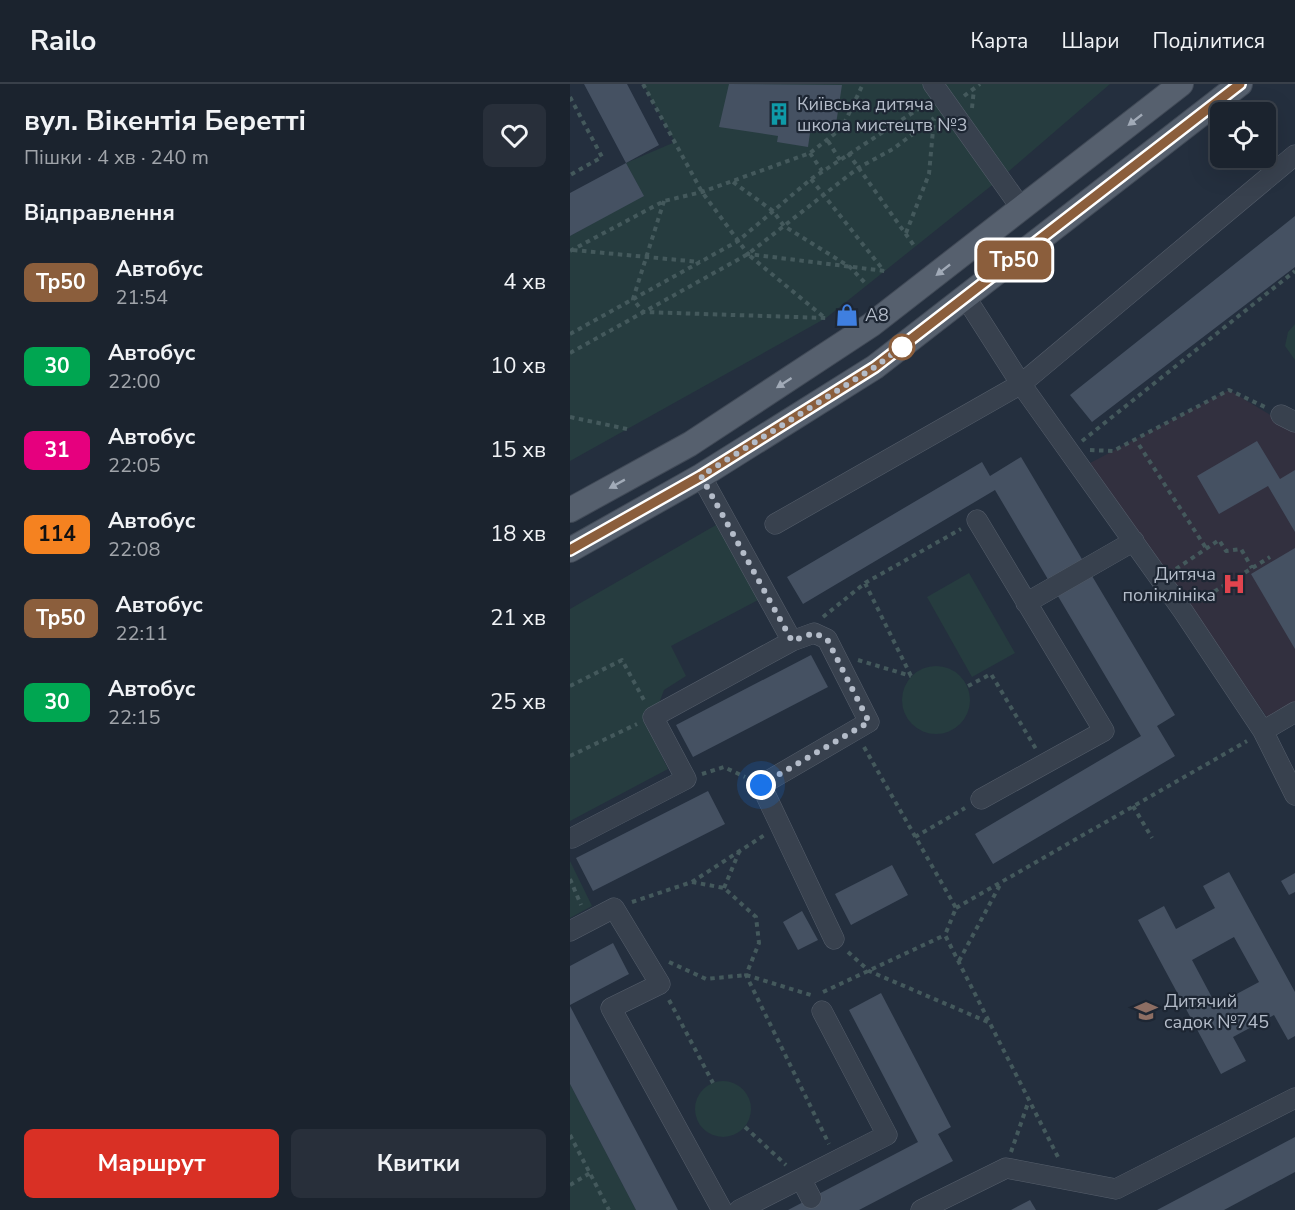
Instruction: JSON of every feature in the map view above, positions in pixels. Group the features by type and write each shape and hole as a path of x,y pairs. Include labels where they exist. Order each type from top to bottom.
{"main road":[{"path":"570,510 690,444 871,326 1181,84"},
{"path":"570,550 701,476 875,367 1240,84"}],"lane":[{"path":"939,101 1022,208"},
{"path":"776,524 1021,384 1295,155"},
{"path":"966,298 1021,384 1183,611 1263,731 1295,795"},
{"path":"701,476 792,641"},
{"path":"977,520 1104,731 981,799"},
{"path":"1026,603 1134,541"},
{"path":"572,838 686,779 653,717 792,641 814,633 821,635 827,639 835,653 869,722 761,785 834,939"},
{"path":"1263,731 1295,711"},
{"path":"570,931 614,908 660,984 611,1008 722,1210"},
{"path":"739,1210 887,1135 818,1004"},
{"path":"921,1210 943,1205 1006,1168 1116,1189 1295,1098"},
{"path":"801,1179 811,1198"}],"path":[{"path":"643,84 702,192 748,254 826,318 643,312"},
{"path":"571,250 664,201 702,192 810,153 842,128 863,84"},
{"path":"570,334 738,241 811,179 848,153 939,101 980,84"},
{"path":"570,97 602,157 570,175"},
{"path":"570,352 748,254 858,168 893,148 939,101"},
{"path":"906,233 929,174 939,101"},
{"path":"828,141 840,159"},
{"path":"810,153 822,171"},
{"path":"848,153 915,247"},
{"path":"748,254 885,271 811,179"},
{"path":"733,181 773,211 784,226 850,267 867,285"},
{"path":"633,299 664,201"},
{"path":"571,250 700,262"},
{"path":"1071,453 1295,271"},
{"path":"633,299 643,312"},
{"path":"1071,453 1083,450 1113,451 1229,390 1288,418"},
{"path":"570,417 627,429"},
{"path":"1139,446 1206,548"},
{"path":"820,620 865,584 977,520"},
{"path":"1160,580 1219,540 1226,551 1241,549 1252,568"},
{"path":"1183,611 1270,557"},
{"path":"835,653 911,676 865,584"},
{"path":"570,686 622,660 653,717 570,756"},
{"path":"968,686 991,674 1044,764"},
{"path":"854,730 956,908"},
{"path":"643,956 651,954 706,979 746,975 818,1004 869,971 945,935 956,908 1263,731"},
{"path":"686,779 724,767 761,785"},
{"path":"915,837 981,799"},
{"path":"1133,806 1152,838"},
{"path":"614,908 692,882 780,825"},
{"path":"724,888 739,851"},
{"path":"570,879 582,905 576,908"},
{"path":"692,882 724,888 756,917 759,943 746,975 837,1161"},
{"path":"958,961 1002,882"},
{"path":"945,935 1028,1102 1070,1180"},
{"path":"834,939 869,971 988,1022"},
{"path":"660,984 713,1083"},
{"path":"1006,1168 1028,1102"},
{"path":"745,1127 801,1179"},
{"path":"570,1135 609,1210"},
{"path":"570,1185 590,1173"}],"shaded area":[{"name":"Дитяча поліклініка","path":"1229,390 1295,430 1295,705 1269,720 1090,463"}],"green space":[{"path":"643,84 1110,84 1001,178 826,318 570,461 570,236 643,195 626,163 675,142"},
{"path":"1295,324 1295,360 1285,346 1288,332"},
{"path":"716,525 760,599 671,646 686,676 664,690 649,730 668,769 570,821 570,609"},
{"path":"969,573 1015,653 972,677 927,597"},
{"path":"929,666 943,666 955,671 965,681 970,700 965,719 955,729 943,734 929,734 917,729 907,719 902,707 902,693 907,681 917,671"},
{"path":"570,861 592,906 570,918"},
{"path":"723,1081 734,1083 743,1089 749,1098 751,1109 749,1120 743,1129 734,1135 723,1137 712,1135 703,1129 697,1120 695,1109 697,1098 703,1089 712,1083"},
{"path":"570,1084 636,1210 570,1210"}],"building":[{"path":"584,84 627,84 659,145 626,163"},
{"name":"Київська дитяча школа мистецтв №3","path":"729,84 842,85 836,124 825,123 818,131 810,133 808,147 777,142 778,136 719,127"},
{"path":"626,163 644,196 570,236 570,193"},
{"path":"1295,216 1295,267 1092,422 1070,395"},
{"path":"1257,441 1280,479 1295,470 1295,532 1268,486 1219,514 1197,476"},
{"path":"1021,457 1175,715 1157,726 1175,756 993,864 975,834 1141,736 995,490 803,604 787,577 982,462 990,476"},
{"path":"1295,548 1295,649 1251,574"},
{"path":"811,655 828,687 693,757 676,725"},
{"path":"708,791 725,824 593,891 576,858"},
{"path":"892,865 908,895 851,925 835,894"},
{"path":"1229,872 1295,992 1295,1036 1288,1040 1274,1015 1233,1037 1246,1061 1221,1074 1138,920 1164,906 1176,929 1215,908 1203,886","holes":["1234,937 1259,982 1216,1005 1192,960"]},
{"path":"1295,873 1295,892 1289,895 1281,881"},
{"path":"802,911 818,940 798,950 783,922"},
{"path":"613,943 629,974 570,1005 570,966"},
{"path":"881,993 951,1127 938,1134 953,1161 859,1210 788,1210 918,1142 849,1010"},
{"path":"570,1006 678,1210 636,1210 570,1084"},
{"path":"1295,1137 1295,1172 1224,1210 1157,1210"},
{"path":"1030,1200 1036,1210 1011,1210"}],"bus line":[{"name":"Тр50","path":"570,550 701,476 875,367 1240,84"}],"place":[{"name":"Київська дитяча школа мистецтв №3","path":"779,114"},
{"name":"А8","path":"847,315"},
{"name":"Дитяча поліклініка","path":"1234,584"},
{"name":"Дитячий садок №745","path":"1146,1011"}],"route":[{"path":"761,785 869,722 827,639 814,633 792,641 701,476 875,367 908,342 902,347"}]}
